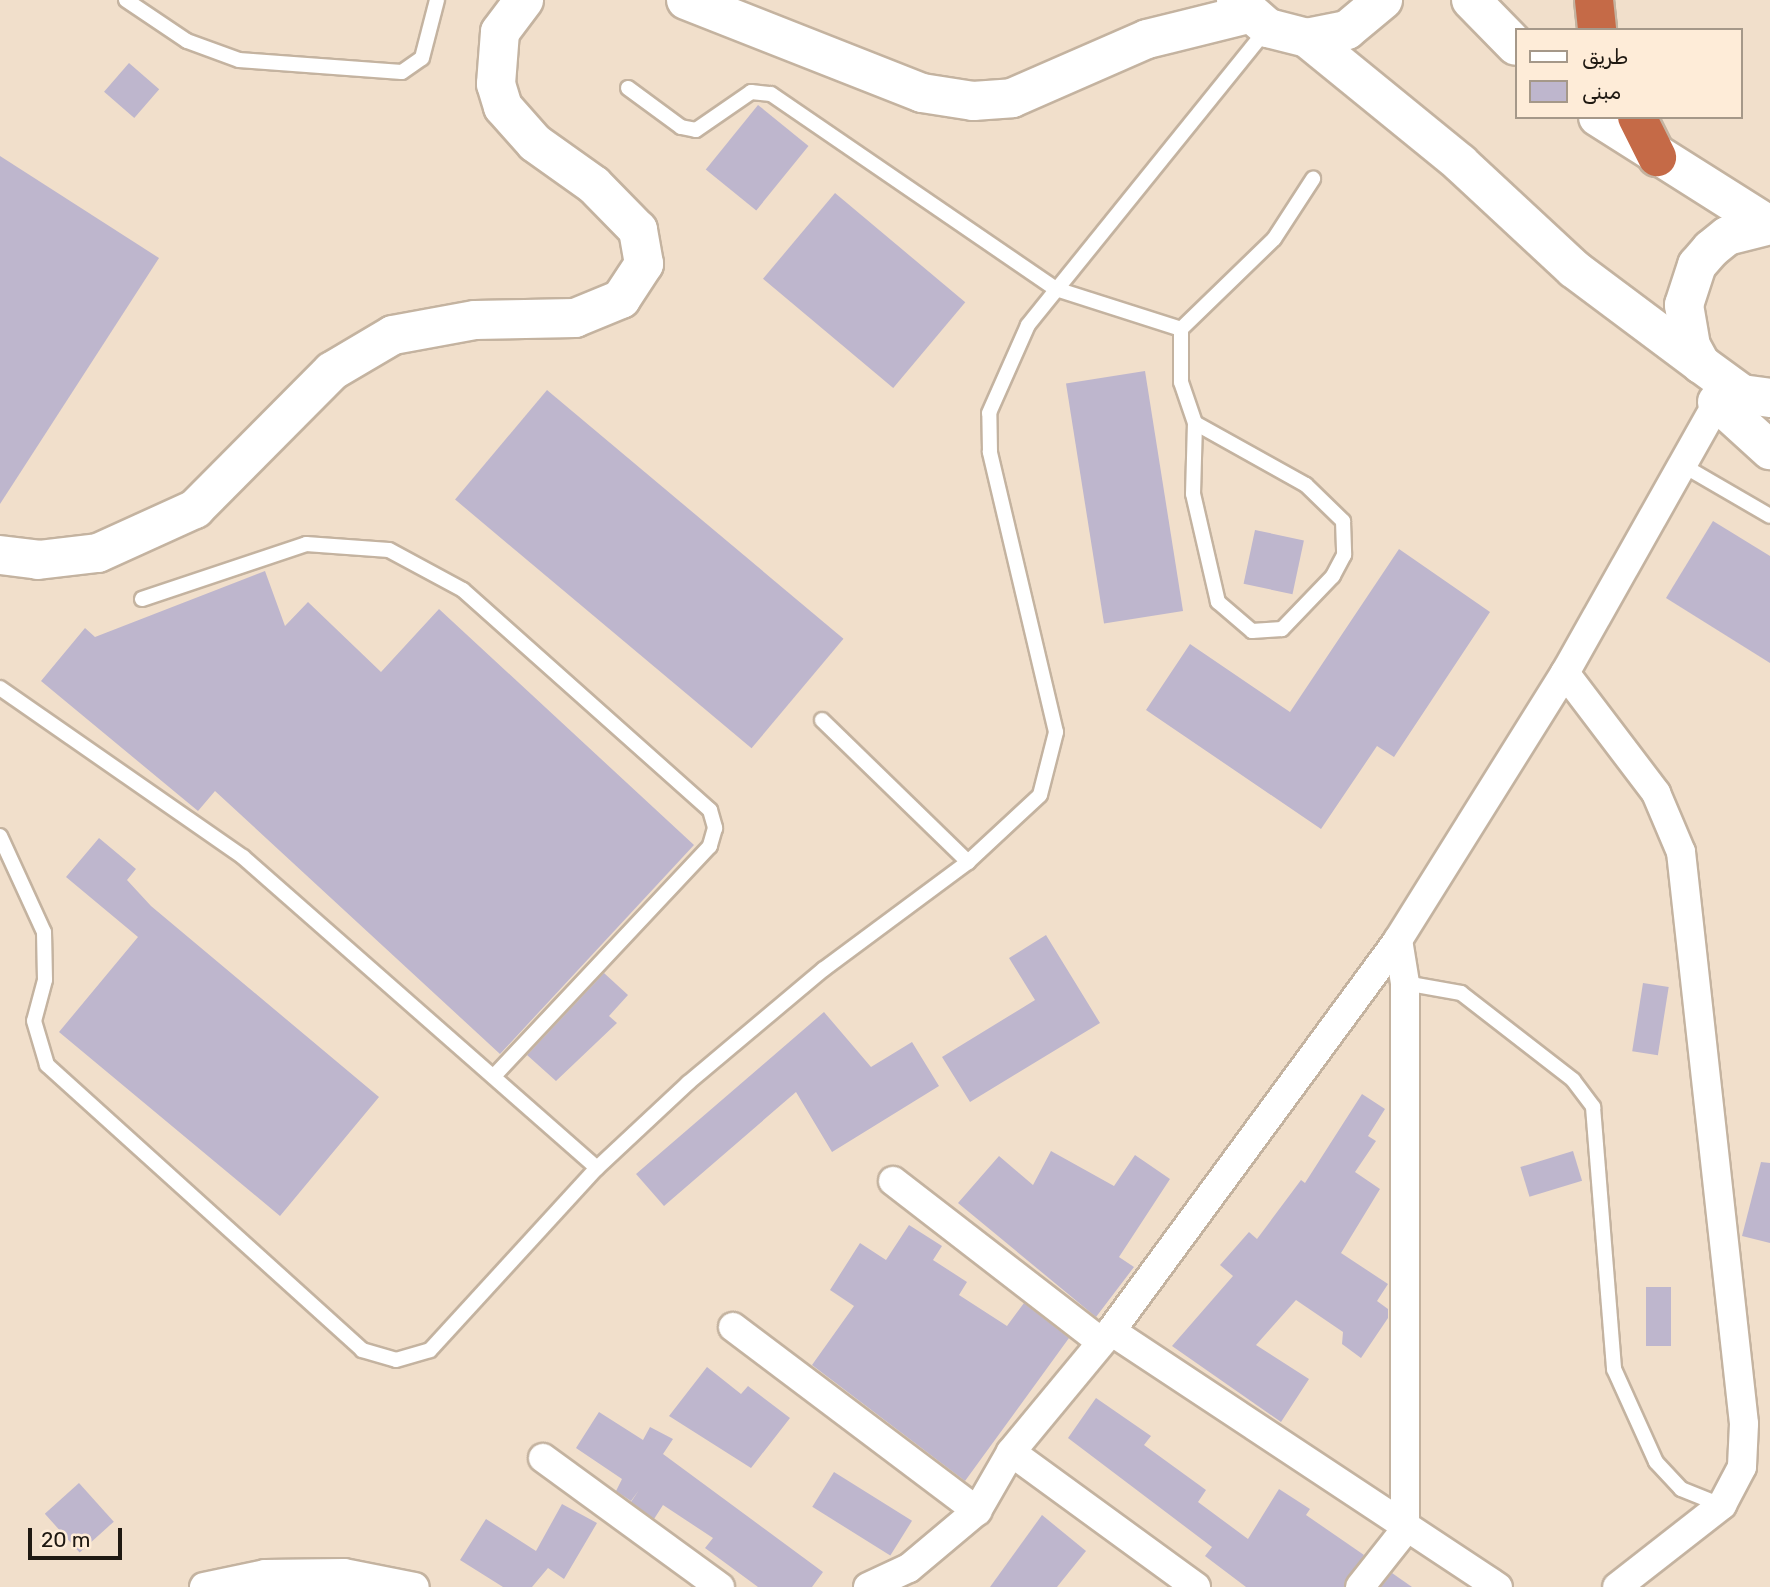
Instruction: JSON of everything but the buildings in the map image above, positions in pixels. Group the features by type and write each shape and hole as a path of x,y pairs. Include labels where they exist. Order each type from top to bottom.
{"highway":[{"path":"1594,0 1597,28"},
{"path":"1638,119 1657,157"}],"main road":[{"path":"0,555 38,560 98,553 195,509 332,370 393,335 475,320 575,318 621,299 644,264 638,230 594,185 535,143 503,107 496,84 500,32 524,0"},
{"path":"686,0 922,93 974,101 1012,98 1147,39 1251,14 1307,38 1461,163 1585,278 1715,384 1770,450"},
{"path":"1147,39 1187,0"},
{"path":"1307,38 1347,30 1383,0"},
{"path":"1472,0 1514,44"},
{"path":"1601,119 1657,157 1769,224"},
{"path":"1769,224 1727,236 1693,274 1685,326 1715,384 1770,398"}],"street":[{"path":"868,1587 915,1578 977,1511 1011,1452 1105,1336 1398,940 1565,673 1685,466 1715,384"},
{"path":"1565,673 1656,793 1688,883 1744,1434 1742,1467 1722,1505 1617,1587"},
{"path":"1360,1587 1405,1530 1405,983 1398,940"},
{"path":"893,1181 1105,1336 1498,1587"},
{"path":"733,1327 977,1511"},
{"path":"1011,1452 1196,1587"},
{"path":"543,1458 719,1587"},
{"path":"204,1587 265,1574 344,1573 415,1587"}],"lane":[{"path":"126,0 187,41 239,60 402,72 422,58 437,0"},
{"path":"0,836 44,932 45,980 35,1037 47,1065 362,1350 396,1360 430,1350 597,1168 765,1016 968,862 1027,813 1055,754 1052,711 990,452 989,413 1002,372 1056,289 1251,14"},
{"path":"628,88 681,127 696,130 751,92 771,94 1056,289 1181,329"},
{"path":"1195,423 1306,485 1343,520 1344,555 1333,576 1282,629 1245,628 1218,602 1193,494 1195,423 1181,382 1181,329 1273,239 1313,178"},
{"path":"1685,466 1770,516"},
{"path":"142,599 306,544 389,550 463,590 710,810 715,828 710,846 495,1076"},
{"path":"0,688 243,857 597,1168"},
{"path":"822,720 968,862"},
{"path":"1405,983 1461,993 1584,1093 1599,1129 1614,1369 1656,1462 1681,1489 1722,1505"}]}
